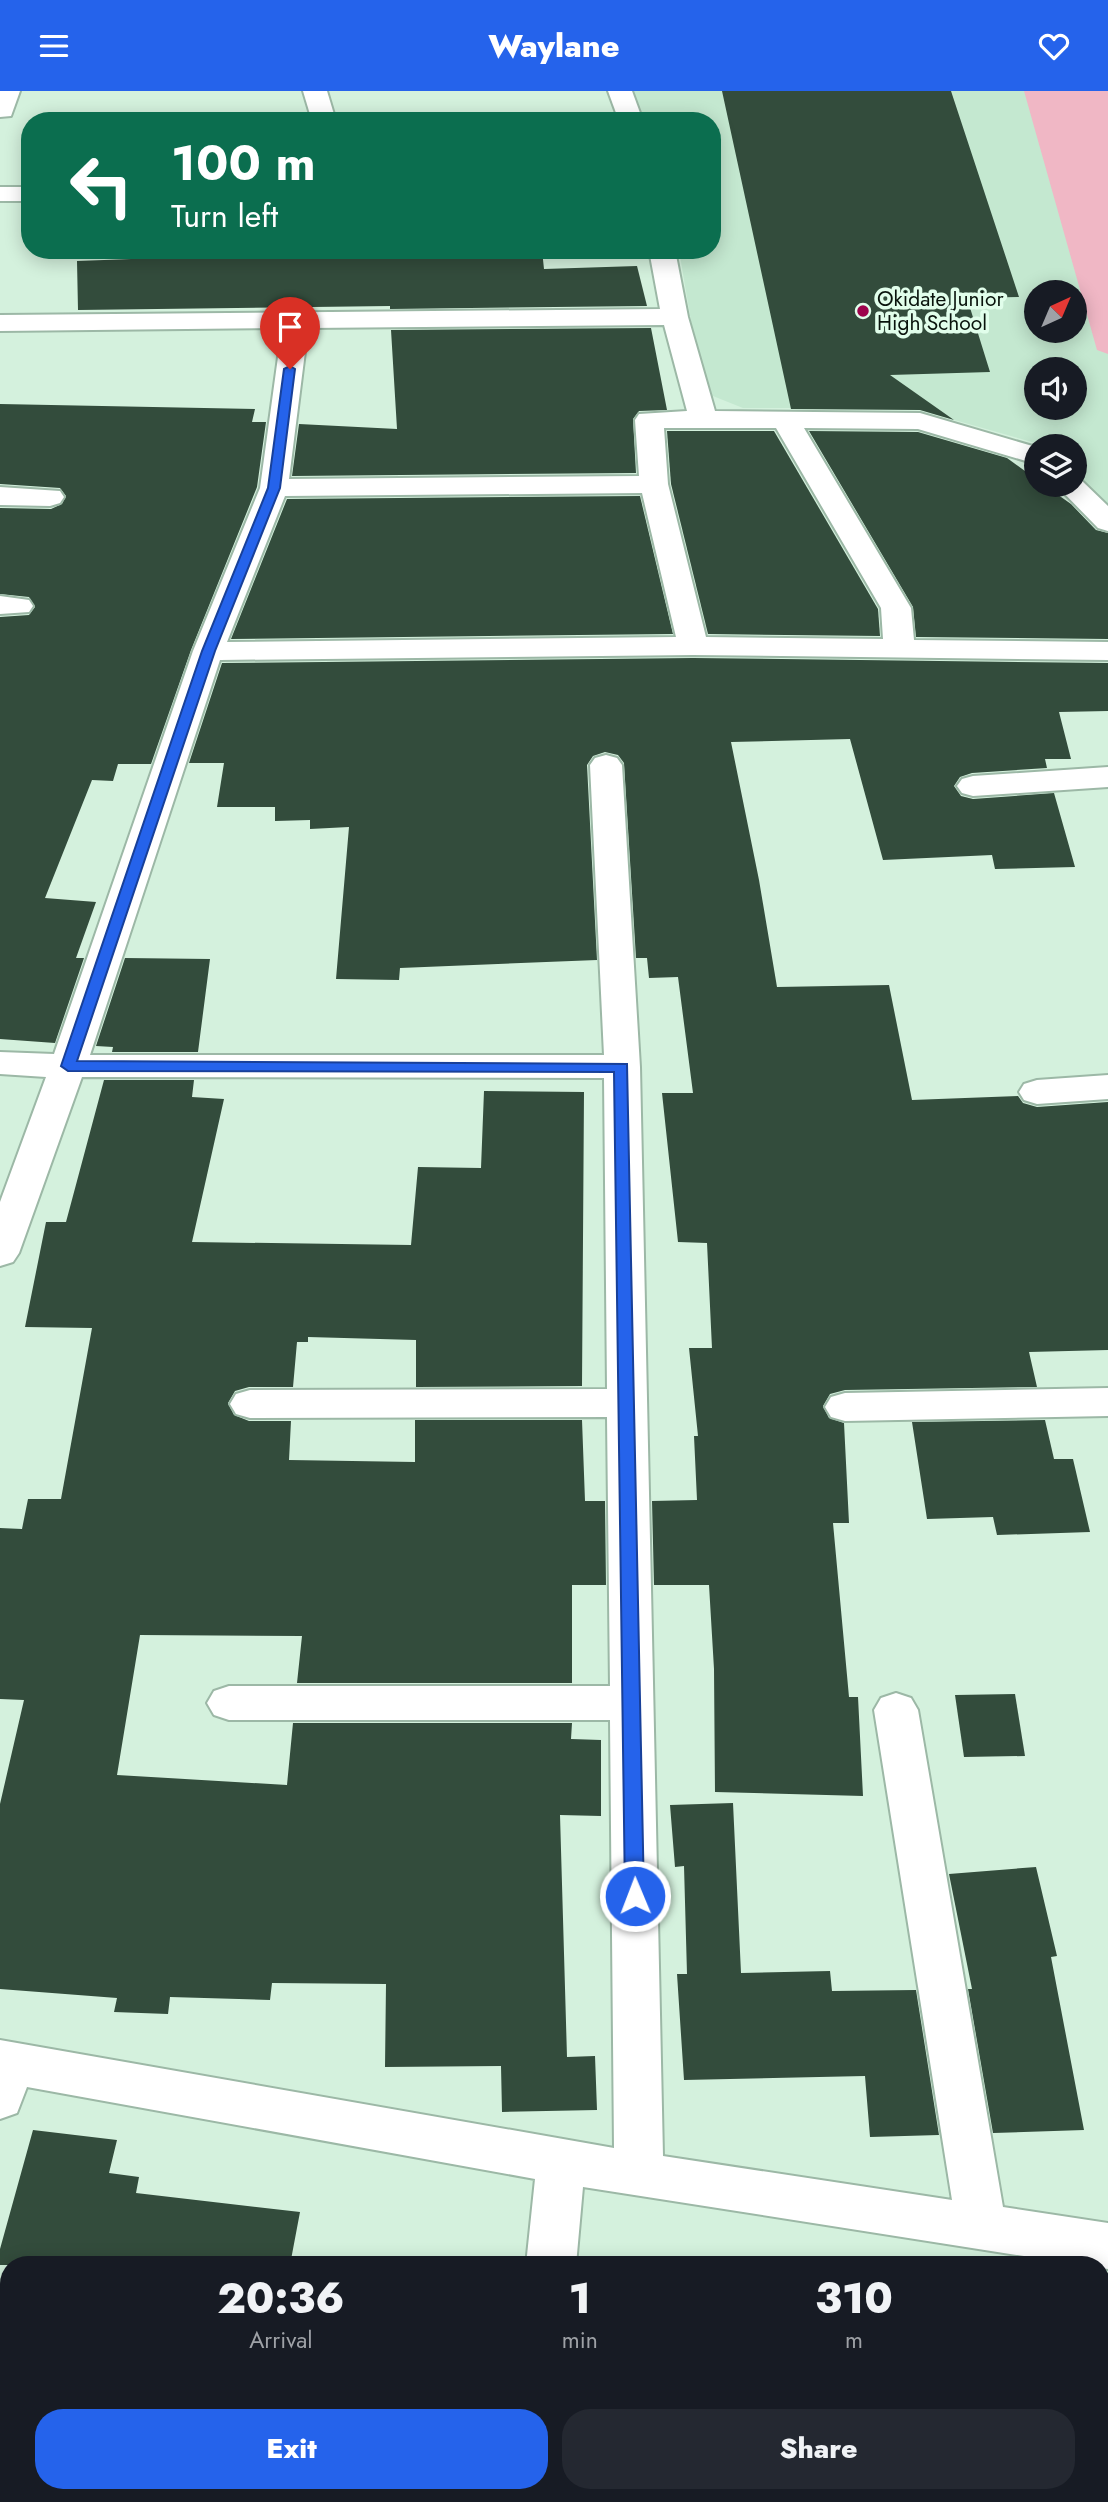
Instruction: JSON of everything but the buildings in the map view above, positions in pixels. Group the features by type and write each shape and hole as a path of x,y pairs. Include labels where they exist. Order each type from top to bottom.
{"street":[{"path":"315,91 321,112"},
{"path":"620,91 628,112"},
{"path":"0,194 21,194"},
{"path":"664,259 675,317 703,419"},
{"path":"0,323 675,317"},
{"path":"0,1253 68,1066 208,651 274,488 296,322"},
{"path":"693,646 654,484 649,420 919,421 1024,452"},
{"path":"786,421 896,608 899,648"},
{"path":"274,488 654,484"},
{"path":"0,496 50,497"},
{"path":"1082,497 1108,522"},
{"path":"208,651 693,646 1108,651"},
{"path":"606,765 622,1067 639,2173"},
{"path":"973,786 1108,777"},
{"path":"0,1063 68,1066 622,1067"},
{"path":"1037,1092 1108,1087"},
{"path":"845,1407 1108,1402"},
{"path":"250,1403 626,1403"},
{"path":"229,1703 632,1703"},
{"path":"896,1710 981,2226"},
{"path":"3,2074 1108,2246"},
{"path":"552,2256 561,2162"}],"shaded area":[{"name":"Okidate Junior High School","path":"633,91 1108,91 1108,504 1087,484 1087,434 1024,434 1024,440 912,408 743,408 703,392 681,259 721,259 721,112 637,112 633,102"},
{"path":"1024,91 1108,91 1108,354 1097,350 1087,315 1087,280 1077,280"}],"place":[{"name":"Okidate Junior High School","path":"863,311"}],"route":[{"path":"290,369 274,488 208,651 68,1066 622,1067 635,1896"}]}
